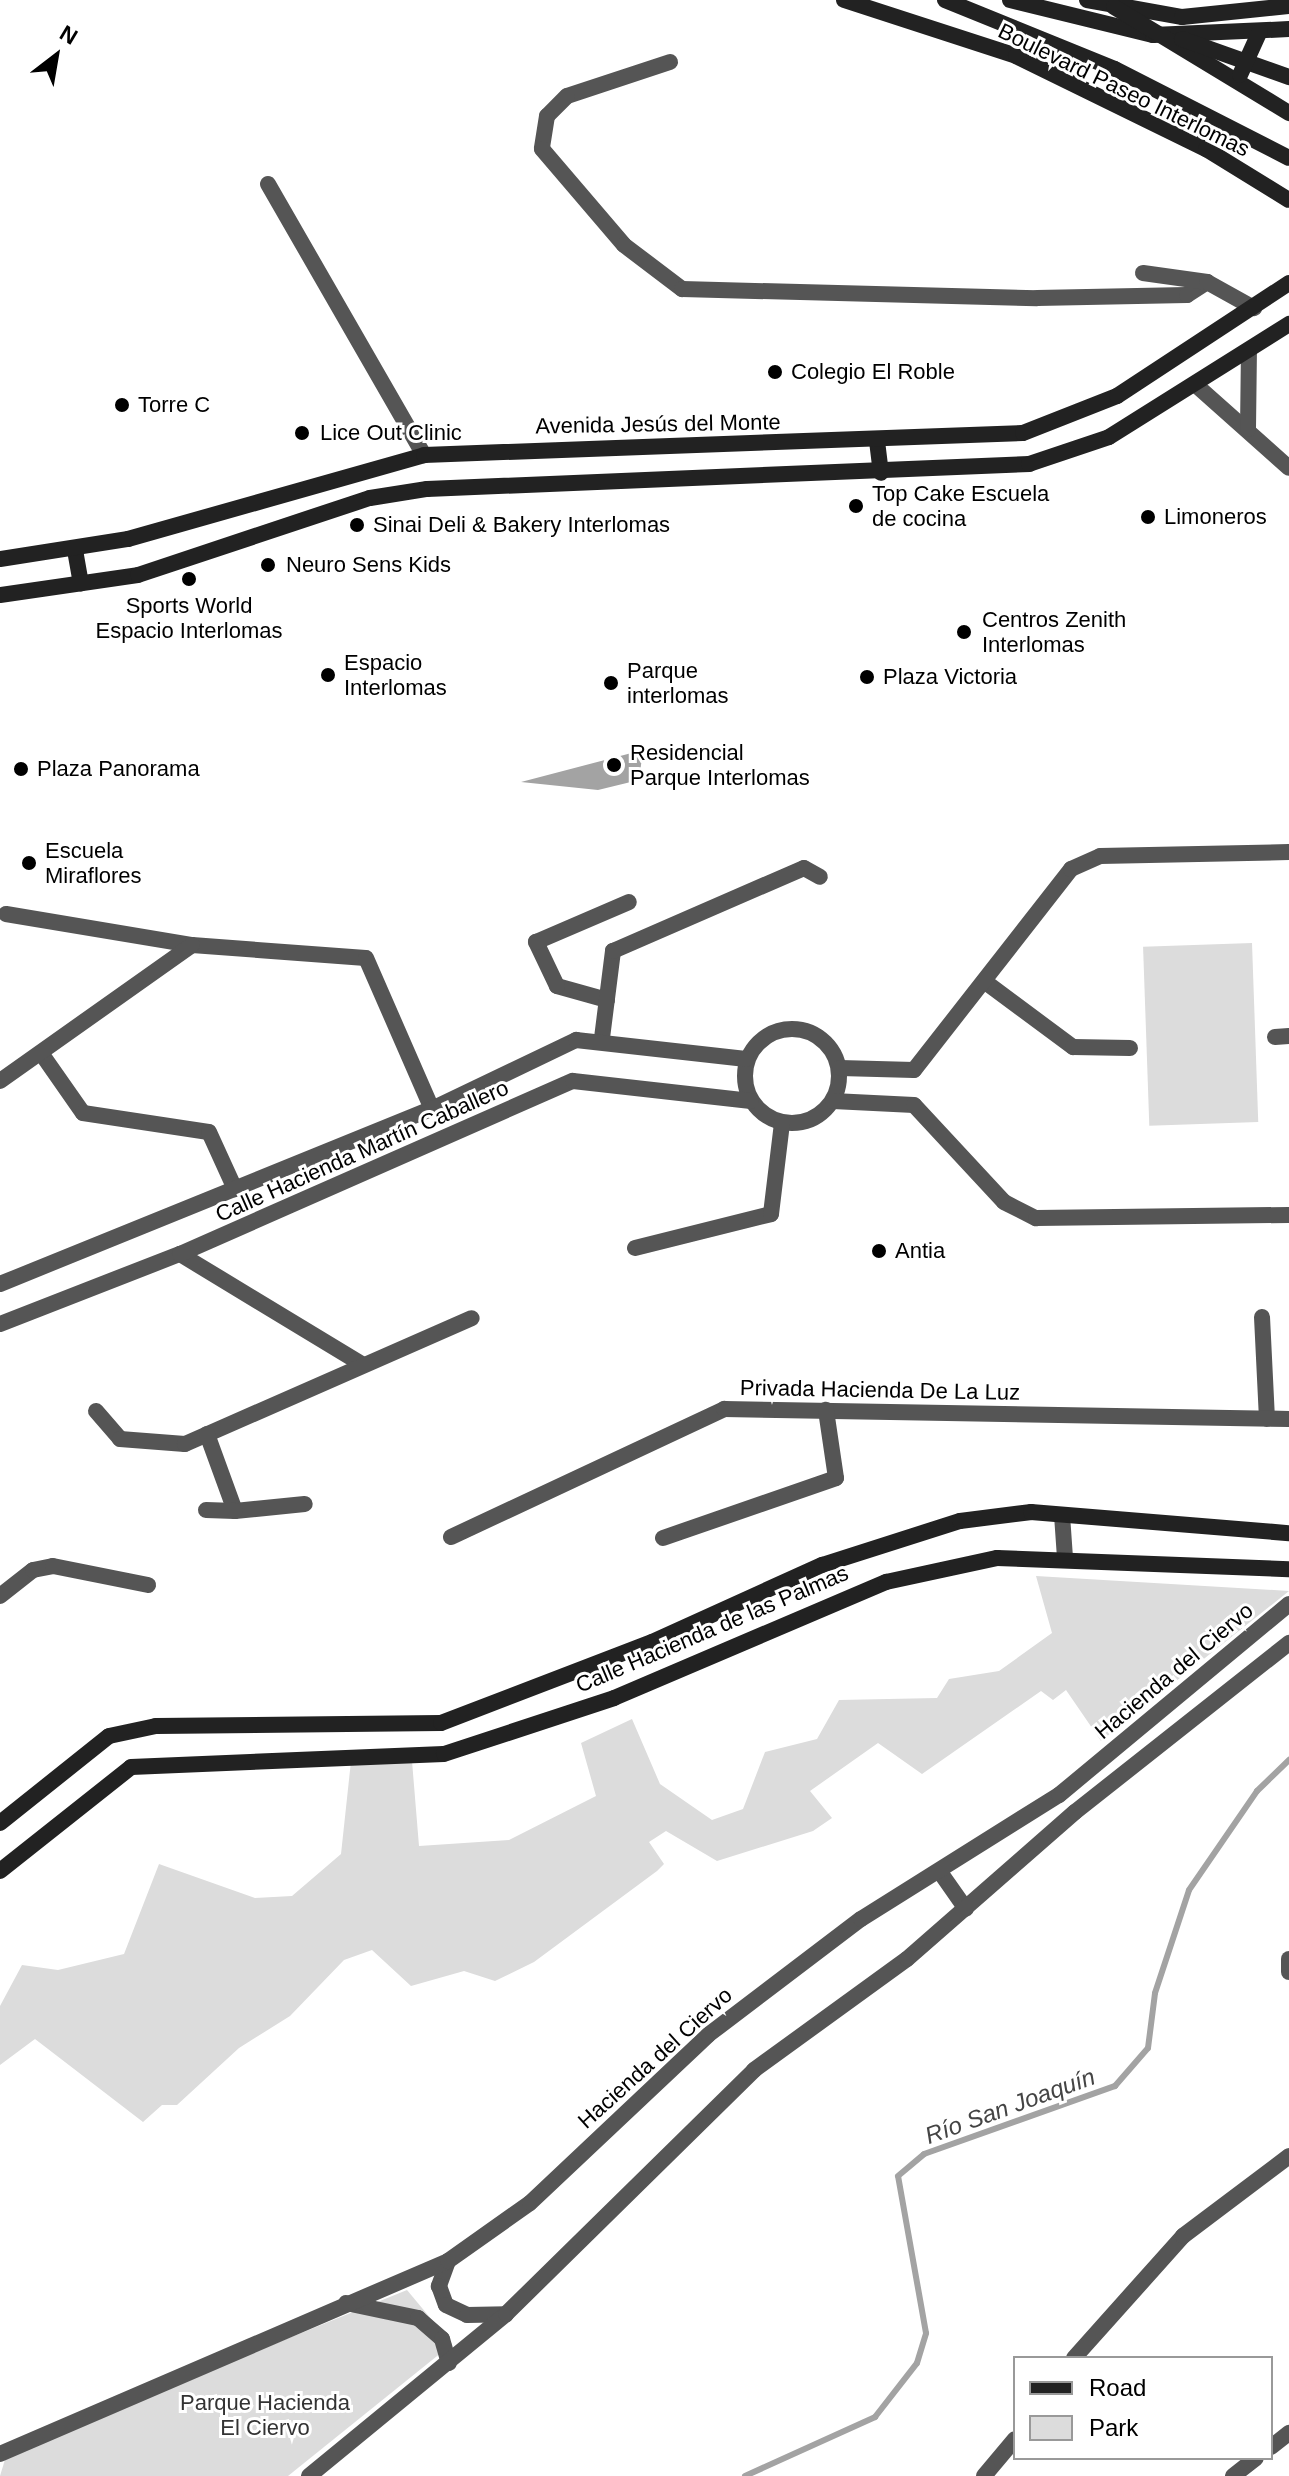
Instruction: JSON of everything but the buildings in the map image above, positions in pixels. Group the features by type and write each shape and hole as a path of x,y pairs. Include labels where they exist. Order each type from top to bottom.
{"main road":[{"name":"Boulevard Paseo Interlomas","path":"844,0 1016,56 1206,149 1289,200"},
{"name":"Boulevard Paseo Interlomas","path":"945,0 1115,69 1289,158"},
{"path":"1010,0 1153,35 1181,38 1289,29"},
{"path":"1087,0 1182,17 1289,6"},
{"path":"1114,7 1153,35 1289,113"},
{"path":"1243,88 1239,64 1260,31"},
{"path":"1181,38 1239,64 1289,77"},
{"name":"Avenida Jesús del Monte","path":"0,559 75,550 424,455 877,441 1023,433 1076,417 1289,283"},
{"path":"0,595 138,575 370,498 427,489 984,469 1068,455 1197,386 1288,324"},
{"path":"877,441 881,473"},
{"path":"75,550 81,583"},
{"name":"Calle Hacienda de las Palmas","path":"0,1823 109,1736 156,1726 441,1723 652,1642 822,1565 960,1521 1062,1515 1289,1533"},
{"name":"Calle Hacienda de las Palmas","path":"0,1871 131,1767 444,1754 614,1698 886,1582 997,1558 1065,1558 1289,1569"}],"street":[{"path":"670,62 567,96 547,116 542,149 624,245 682,289 1037,298 1187,295 1207,282"},
{"path":"268,184 424,455"},
{"path":"1143,273 1207,282 1260,304"},
{"path":"1248,429 1249,352"},
{"path":"1197,386 1289,468"},
{"path":"840,1068 914,1070 984,981 1047,893 1071,869 1100,856 1289,852"},
{"path":"602,1038 613,951 804,868 820,877"},
{"path":"607,1000 557,986 536,942 629,902"},
{"path":"6,914 192,945 366,958 432,1109"},
{"path":"0,1081 192,945"},
{"path":"984,981 1073,1047 1130,1048"},
{"path":"784,1028 808,1030 829,1045 840,1068 833,1101 820,1115 782,1123 751,1101 746,1059 761,1038 784,1028"},
{"name":"Calle Hacienda Martín Caballero","path":"0,1284 432,1109 576,1040 602,1038 746,1059"},
{"path":"41,1053 83,1113 209,1132 235,1189"},
{"name":"Calle Hacienda Martín Caballero","path":"0,1324 180,1254 573,1081 751,1101"},
{"path":"833,1101 914,1105 1004,1202 1036,1218 1289,1215"},
{"path":"635,1248 771,1214 782,1123"},
{"path":"180,1254 363,1365"},
{"path":"1262,1317 1267,1419"},
{"path":"96,1411 120,1439 185,1444 472,1318"},
{"name":"Privada Hacienda De La Luz","path":"451,1537 724,1409 1289,1419"},
{"path":"663,1538 836,1478 826,1410"},
{"path":"207,1434 235,1511"},
{"path":"206,1510 235,1511 305,1504"},
{"path":"1062,1515 1065,1558"},
{"path":"0,1596 33,1570 53,1566 148,1585"},
{"name":"Hacienda del Ciervo","path":"0,2454 448,2261 530,2203 708,2035 861,1919 1059,1795 1289,1604"},
{"path":"309,2476 506,2314 754,2070 966,1909 1289,1643"},
{"path":"940,1872 966,1909"},
{"path":"1289,1959 1289,1972"},
{"path":"1076,2356 1183,2236 1289,2156"},
{"path":"448,2261 439,2286 446,2305 467,2315 506,2314"},
{"path":"345,2303 418,2318 442,2339 449,2363"},
{"path":"1273,2445 1289,2433"},
{"path":"984,2476 1013,2441"},
{"path":"1233,2476 1253,2460"}],"green space":[{"path":"1252,943 1258,1122 1149,1126 1143,947"},
{"path":"1036,1576 1289,1591 1101,1741 1066,1690 1053,1700 1041,1691 922,1774 878,1743 810,1791 832,1818 813,1831 717,1861 666,1831 649,1842 664,1864 657,1871 534,1962 495,1981 464,1971 411,1986 372,1950 344,1960 290,2016 239,2048 177,2105 162,2105 143,2122 35,2039 0,2065 0,2006 22,1965 58,1970 124,1954 159,1864 255,1898 292,1896 341,1854 351,1761 412,1761 419,1846 509,1840 596,1796 581,1743 632,1719 660,1784 712,1820 743,1809 765,1752 817,1739 839,1700 937,1698 949,1679 999,1671 1052,1633"},
{"name":"Parque Hacienda El Ciervo","path":"407,2290 452,2344 288,2476 0,2476 7,2453"}],"shaded area":[{"name":"Residencial Parque Interlomas","path":"643,750 639,780 598,790 521,782"}],"waterway":[{"name":"Río San Joaquín","path":"745,2476 875,2417 917,2363 926,2333 898,2176 924,2154 1115,2086 1148,2048 1155,1993 1189,1890 1257,1791 1289,1760"}],"place":[{"name":"Colegio El Roble","path":"775,372"},
{"name":"Torre C","path":"122,405"},
{"name":"Lice Out Clinic","path":"302,433"},
{"name":"Top Cake Escuela de cocina","path":"856,506"},
{"name":"Limoneros","path":"1148,517"},
{"name":"Sinai Deli & Bakery Interlomas","path":"357,525"},
{"name":"Neuro Sens Kids","path":"268,565"},
{"name":"Sports World Espacio Interlomas","path":"189,579"},
{"name":"Centros Zenith Interlomas","path":"964,632"},
{"name":"Espacio Interlomas","path":"328,675"},
{"name":"Plaza Victoria","path":"867,677"},
{"name":"Parque interlomas","path":"611,683"},
{"name":"Residencial Parque Interlomas","path":"614,765"},
{"name":"Plaza Panorama","path":"21,769"},
{"name":"Escuela Miraflores","path":"29,863"},
{"name":"Antia","path":"879,1251"}]}
